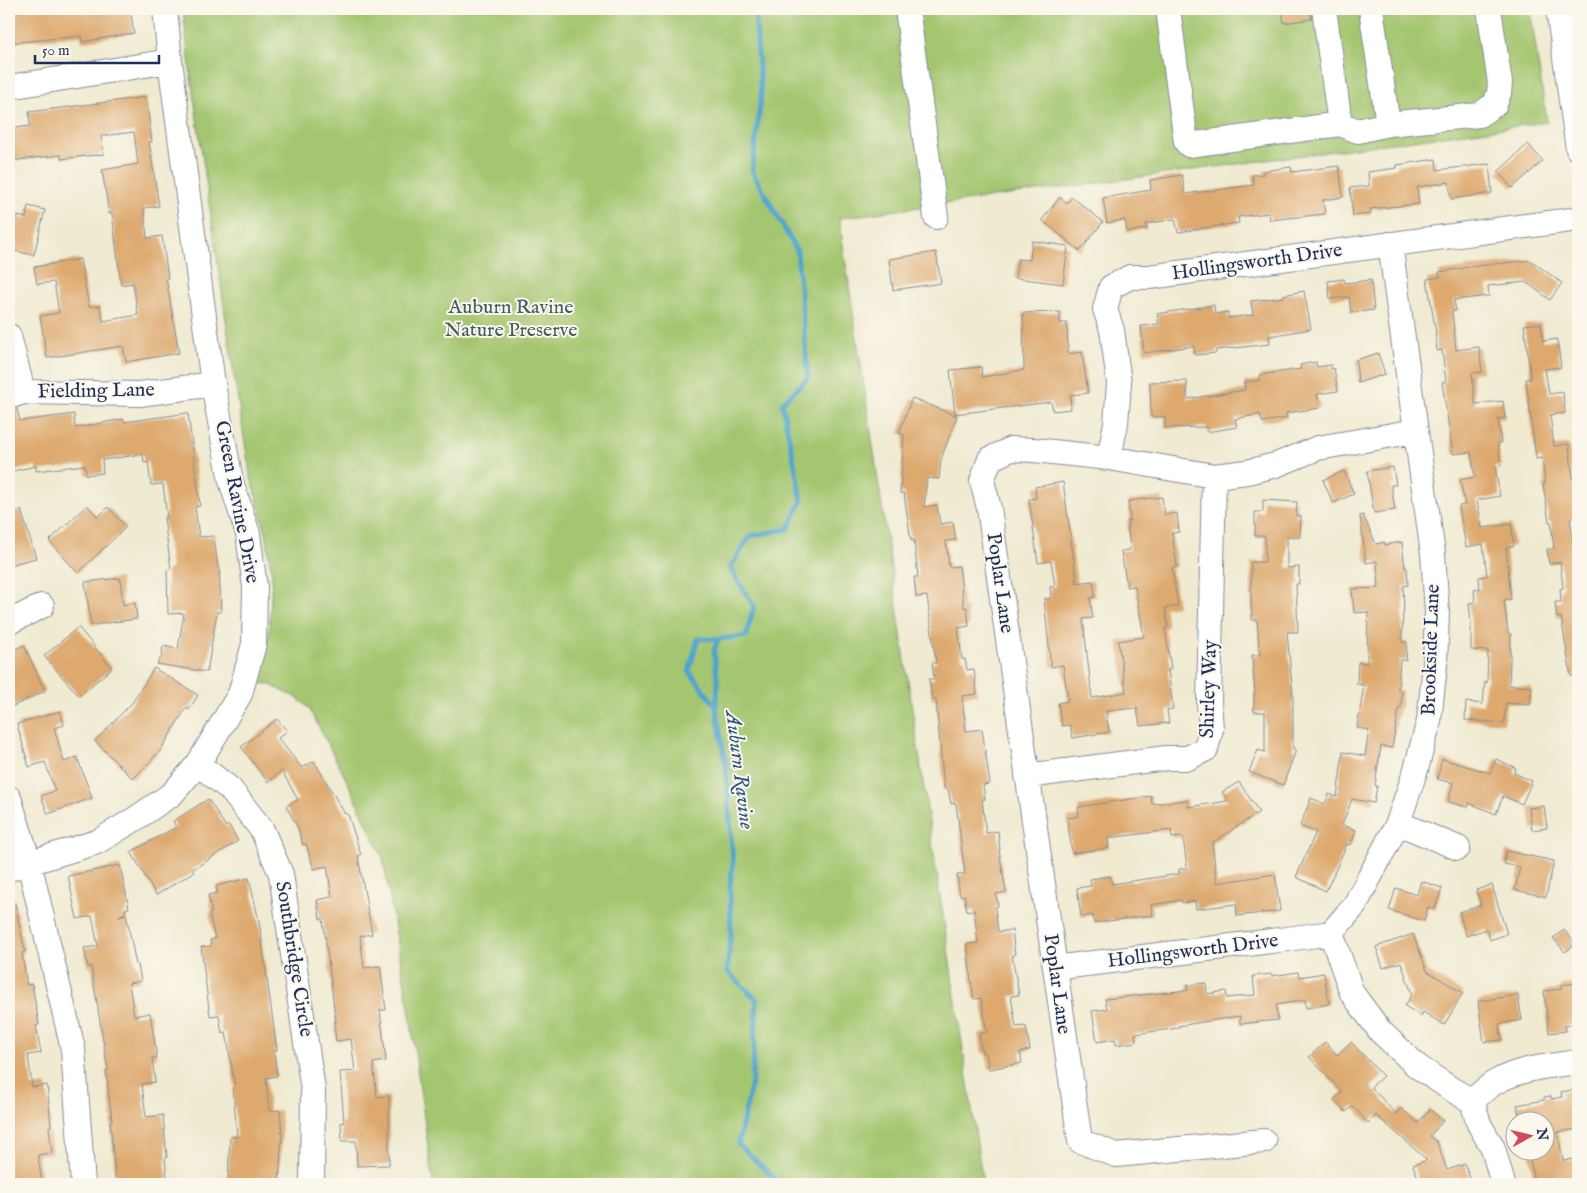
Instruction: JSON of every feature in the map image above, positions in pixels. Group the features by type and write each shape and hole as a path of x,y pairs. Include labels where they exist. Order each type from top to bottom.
{"street":[{"name":"Green Ravine Drive","path":"19,866 97,842 172,794 198,764 240,694 254,644 255,587 248,534 231,480 213,384 170,61 165,9"},
{"path":"907,9 936,217"},
{"path":"1168,9 1186,142 1189,145 1340,124 1358,131 1388,124 1479,115 1495,104 1500,84 1488,9"},
{"path":"1324,9 1340,124"},
{"path":"1371,9 1388,124"},
{"path":"1558,9 1578,149"},
{"path":"9,87 170,61"},
{"name":"Hollingsworth Drive","path":"1109,458 1116,423 1119,383 1112,330 1105,309 1111,287 1130,277 1149,277 1578,219"},
{"name":"Brookside Lane","path":"1331,933 1355,905 1398,823 1416,769 1429,721 1435,665 1437,612 1433,554 1390,244"},
{"path":"9,336 16,394"},
{"name":"Fielding Lane","path":"16,394 140,394 213,384"},
{"name":"Poplar Lane","path":"1264,1141 1116,1155 1080,1141 989,508 982,481 990,460 1011,449 1109,458 1214,476 1247,472 1276,465 1318,448 1416,431"},
{"name":"Shirley Way","path":"1027,776 1166,758 1188,758 1206,749 1211,730 1209,702 1214,476"},
{"path":"9,622 42,606"},
{"name":"Southbridge Circle","path":"198,764 230,789 262,830 281,874 313,1090 312,1184"},
{"path":"9,798 19,866 73,1049 83,1184"},
{"path":"1398,823 1458,848"},
{"path":"1331,933 1352,994 1380,1032 1418,1066 1472,1101 1479,1124 1493,1148 1503,1184"},
{"name":"Hollingsworth Drive","path":"1055,968 1331,933"},
{"path":"1472,1101 1492,1084 1508,1076 1531,1069 1578,1062"}],"green space":[{"name":"Auburn Ravine Nature Preserve","path":"183,9 1530,9 1547,122 839,218 983,1184 433,1184 410,1015 383,858 348,783 309,708 297,698 268,684 258,683 269,634 272,575 266,533 250,474 235,383"}],"building":[{"path":"9,9 130,9 134,33 82,42 81,36 9,43"},
{"path":"1282,9 1311,9 1311,19 1284,23"},
{"path":"146,97 152,142 149,142 159,206 144,208 147,238 162,236 168,278 166,278 179,353 126,362 123,346 47,358 40,316 59,313 54,282 37,284 34,267 80,259 89,307 100,306 103,321 138,315 133,283 121,285 112,213 109,214 102,170 138,164 134,132 101,136 104,154 61,159 61,155 10,161 9,129 30,126 29,112"},
{"path":"1528,144 1543,161 1512,188 1498,172"},
{"path":"1436,159 1437,170 1489,164 1492,193 1451,199 1449,182 1417,187 1419,204 1370,209 1371,214 1353,216 1350,188 1369,186 1368,172 1397,168 1397,165"},
{"path":"1339,166 1343,197 1323,200 1325,214 1270,220 1269,213 1238,217 1239,223 1178,232 1175,219 1146,224 1147,229 1127,232 1125,220 1107,223 1103,198 1151,190 1150,180 1182,175 1185,194 1254,185 1252,175 1264,174 1263,171 1291,167 1292,172"},
{"path":"1060,197 1067,203 1072,197 1103,222 1080,251 1042,220"},
{"path":"28,206 45,210 34,255 9,250 9,214 26,218"},
{"path":"1032,241 1068,246 1063,284 1015,278 1018,259 1030,260"},
{"path":"936,252 941,283 893,290 889,259"},
{"path":"1530,260 1562,283 1550,300 1526,282 1488,286 1489,296 1454,300 1456,311 1452,311 1456,350 1479,347 1482,372 1472,373 1475,404 1503,401 1505,418 1498,419 1501,443 1498,443 1501,466 1495,467 1500,496 1477,500 1482,528 1511,524 1514,546 1506,547 1511,599 1504,600 1508,633 1511,634 1509,685 1532,687 1530,705 1506,703 1504,723 1465,720 1466,702 1483,704 1485,682 1487,683 1488,651 1471,650 1469,603 1475,602 1474,590 1480,589 1479,577 1487,576 1483,544 1466,547 1459,506 1465,505 1460,480 1475,477 1471,452 1453,454 1442,382 1446,381 1442,350 1437,351 1427,279 1440,277 1439,272"},
{"path":"1344,279 1345,283 1371,280 1374,310 1351,313 1349,297 1330,299 1328,281"},
{"path":"1304,291 1311,329 1269,336 1270,344 1216,350 1216,353 1195,355 1194,346 1144,353 1141,326 1159,324 1157,314 1214,305 1215,314 1228,312 1228,318 1253,315 1251,301 1284,297 1283,295"},
{"path":"1060,312 1060,323 1067,323 1068,354 1082,352 1088,393 1070,395 1071,409 1053,411 1051,402 955,414 950,370 981,367 982,377 1024,370 1023,313"},
{"path":"1541,323 1543,341 1557,339 1561,367 1545,369 1549,394 1563,392 1565,413 1550,415 1554,446 1569,444 1573,479 1576,479 1578,494 1578,517 1570,518 1574,551 1578,551 1578,675 1571,676 1561,617 1557,618 1555,602 1561,602 1560,589 1563,588 1560,562 1549,564 1547,549 1554,549 1551,522 1549,522 1543,484 1545,484 1542,458 1536,459 1526,379 1531,379 1524,325"},
{"path":"1378,353 1385,374 1358,383 1356,360"},
{"path":"1316,362 1317,367 1331,365 1331,369 1334,368 1338,391 1317,394 1320,408 1286,413 1287,418 1262,422 1260,414 1235,419 1237,427 1207,432 1207,427 1165,428 1165,417 1151,417 1150,382 1187,381 1187,399 1245,390 1244,382 1260,380 1260,375 1301,369 1300,365"},
{"path":"912,398 957,416 941,459 939,479 927,478 924,507 937,505 940,524 953,522 956,540 946,541 949,567 959,566 964,608 967,607 969,626 958,628 962,659 965,659 967,670 974,669 977,694 962,696 966,731 982,729 990,784 983,785 985,799 982,800 986,833 998,831 1006,892 996,894 998,906 995,907 998,932 1012,930 1015,955 1012,955 1019,995 1011,996 1016,1027 1026,1026 1030,1050 1020,1052 1022,1063 989,1069 986,1053 982,1053 979,1034 987,1032 981,998 974,999 967,944 978,943 974,910 967,911 964,895 960,896 957,875 965,874 956,803 951,804 948,789 944,789 936,700 932,700 929,679 934,679 932,663 936,663 927,596 916,597 914,577 918,577 914,540 911,541 904,493 900,493 904,435 899,433"},
{"path":"17,409 20,421 74,414 75,428 123,419 124,422 188,413 200,506 195,507 199,537 214,536 219,568 221,612 217,612 207,672 157,664 162,656 163,646 178,649 184,613 168,614 167,570 171,569 164,518 167,517 163,484 151,485 148,462 144,463 143,454 102,460 103,473 86,475 85,465 36,471 36,466 9,472 9,410"},
{"path":"1393,467 1396,485 1391,485 1395,510 1374,513 1367,471"},
{"path":"1344,471 1354,494 1333,503 1323,480"},
{"path":"1063,482 1077,583 1093,581 1095,597 1090,598 1093,618 1083,619 1092,698 1126,692 1118,641 1144,637 1135,586 1127,587 1121,551 1130,550 1127,521 1130,521 1128,501 1162,497 1165,515 1177,513 1179,532 1172,533 1177,567 1172,568 1178,606 1165,608 1168,627 1165,628 1171,669 1168,670 1173,709 1167,710 1169,723 1140,726 1137,708 1106,711 1109,732 1073,738 1070,725 1062,726 1058,703 1068,701 1063,665 1051,667 1044,599 1051,598 1050,587 1055,586 1051,561 1038,563 1029,499 1036,498 1035,487"},
{"path":"1263,500 1297,502 1296,516 1301,516 1300,537 1287,537 1287,568 1299,567 1299,584 1296,584 1298,632 1287,632 1293,696 1293,749 1296,750 1283,785 1249,772 1258,750 1265,752 1265,712 1254,712 1255,693 1252,655 1260,655 1257,620 1252,620 1251,597 1251,562 1265,562 1265,536 1255,536 1255,512 1263,512"},
{"path":"87,505 98,517 108,507 126,527 78,573 49,541"},
{"path":"21,510 36,558 9,565 9,514"},
{"path":"1363,515 1376,544 1385,542 1385,545 1402,542 1408,585 1403,586 1402,642 1407,642 1406,660 1400,660 1398,691 1402,691 1401,708 1399,708 1392,748 1381,746 1374,803 1352,799 1342,825 1356,830 1351,845 1347,844 1326,891 1296,877 1316,832 1300,826 1311,798 1325,804 1329,794 1337,797 1343,752 1365,756 1369,730 1357,728 1364,685 1357,684 1358,662 1367,663 1368,612 1354,613 1352,589 1379,588 1377,561 1366,563 1360,516"},
{"path":"120,578 123,605 135,603 137,619 91,625 85,582"},
{"path":"78,627 112,668 79,696 44,656"},
{"path":"24,645 45,691 9,708 9,652"},
{"path":"154,668 198,695 189,710 186,708 160,751 133,779 95,741 132,703"},
{"path":"60,711 64,725 54,728 64,762 77,757 92,798 48,814 41,796 55,791 45,762 29,767 17,724"},
{"path":"277,719 287,731 278,738 302,768 314,761 345,814 348,814 361,855 358,856 372,934 360,936 364,968 380,966 386,1010 380,1010 386,1061 373,1063 377,1097 389,1096 389,1165 357,1166 356,1141 342,1141 341,1123 344,1122 340,1072 355,1071 351,1039 336,1041 334,1023 336,1023 323,919 320,919 317,900 332,897 327,866 314,869 306,844 303,845 298,828 286,806 298,800 282,771 268,782 241,747"},
{"path":"1442,759 1490,773 1496,759 1516,768 1514,773 1532,781 1522,804 1503,796 1496,814 1469,803 1468,807 1448,802 1453,783 1437,779"},
{"path":"1239,782 1259,812 1212,843 1217,883 1275,874 1280,911 1237,916 1236,904 1196,909 1195,901 1182,903 1182,900 1151,905 1153,915 1094,923 1093,915 1081,917 1077,888 1091,886 1090,879 1110,876 1112,884 1179,874 1179,869 1187,868 1183,837 1172,838 1171,830 1108,838 1109,848 1072,853 1067,818 1079,816 1078,807 1151,796 1152,804 1187,800 1188,807 1228,801 1222,792"},
{"path":"208,799 226,827 229,825 238,841 192,870 194,872 156,895 131,852 176,827 173,821"},
{"path":"1544,806 1547,828 1532,830 1529,808"},
{"path":"1506,851 1554,861 1546,897 1515,890 1520,867 1504,864"},
{"path":"120,865 129,908 125,909 126,912 119,916 126,914 141,981 129,983 134,1016 150,1013 157,1058 152,1058 155,1082 142,1084 146,1117 163,1115 168,1184 116,1184 110,1121 112,1121 106,1071 108,1071 91,966 88,967 84,948 98,946 92,916 77,919 68,876"},
{"path":"249,878 259,921 277,1050 274,1051 277,1076 266,1078 269,1111 280,1110 282,1134 279,1183 228,1180 230,1137 237,1137 233,1088 235,1088 226,1032 222,1033 219,1015 210,1016 201,947 211,946 210,940 215,939 209,913 212,913 208,895 217,893 216,886"},
{"path":"1421,881 1442,888 1435,909 1428,907 1424,921 1389,910 1396,888 1417,895"},
{"path":"1492,885 1507,934 1490,940 1487,929 1466,936 1459,912 1481,905 1476,890"},
{"path":"15,903 25,952 22,953 27,985 32,984 39,1025 36,1025 41,1053 28,1055 32,1087 47,1085 49,1104 52,1153 38,1155 42,1184 9,1184 9,904"},
{"path":"1564,930 1576,944 1565,952 1553,938"},
{"path":"1413,934 1427,971 1463,993 1444,1025 1423,1012 1421,1016 1405,1006 1412,994 1401,962 1383,968 1376,947"},
{"path":"1298,972 1299,977 1324,973 1329,1004 1306,1008 1305,1000 1276,1005 1278,1020 1240,1024 1240,1016 1178,1026 1179,1028 1135,1034 1136,1042 1116,1045 1115,1039 1097,1042 1092,1011 1107,1009 1105,999 1188,990 1187,985 1206,983 1207,994 1226,991 1227,998 1255,995 1253,976 1272,974 1272,976"},
{"path":"1578,983 1578,1024 1565,1026 1566,1031 1549,1033 1544,991 1561,989 1561,985"},
{"path":"1518,995 1522,1020 1499,1024 1502,1040 1484,1042 1478,1001"},
{"path":"1325,1042 1337,1055 1351,1042 1383,1076 1371,1087 1396,1114 1401,1108 1418,1123 1430,1109 1443,1121 1430,1136 1437,1142 1447,1170 1465,1164 1472,1184 1413,1184 1419,1180 1413,1165 1427,1160 1376,1115 1368,1123 1353,1106 1346,1112 1334,1100 1342,1092 1309,1057"},
{"path":"1578,1089 1578,1129 1558,1132 1563,1161 1578,1158 1578,1184 1552,1184 1551,1179 1534,1182 1531,1160 1554,1160 1554,1110 1518,1110 1517,1105 1544,1100 1544,1097 1551,1096 1552,1099 1562,1097 1561,1092"}],"waterway":[{"name":"Auburn Ravine","path":"755,9 761,96 752,171 797,251 808,378 782,403 802,501 788,529 750,536 730,568 754,606 746,636 698,639 689,671 716,706 726,767 733,861 730,886 731,932 727,971 757,1000 752,1082 738,1144 778,1184"},
{"path":"716,706 718,685 714,651 718,639"}]}
